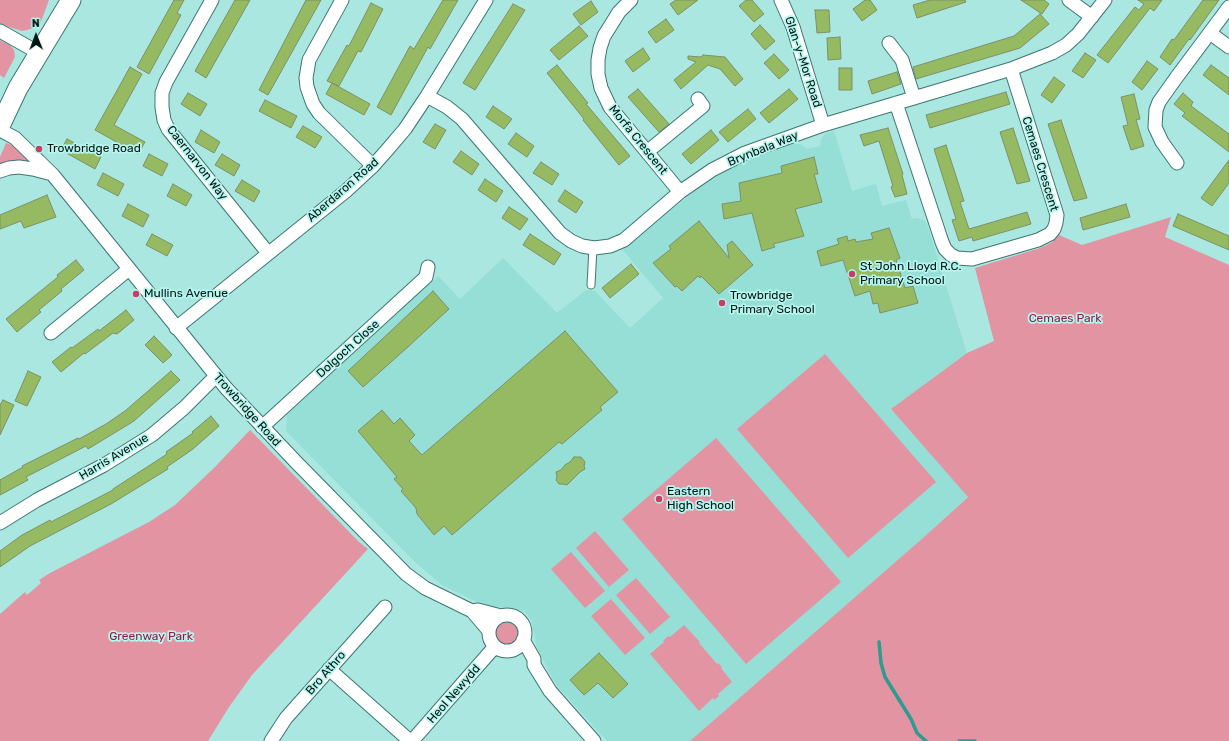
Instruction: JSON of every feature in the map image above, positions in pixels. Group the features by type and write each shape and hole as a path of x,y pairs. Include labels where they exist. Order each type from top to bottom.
{"street":[{"path":"0,126 18,88 71,0"},
{"name":"Caernarvon Way","path":"212,0 166,82 162,93 164,120 168,129 268,253"},
{"path":"342,0 309,60 307,69 307,87 313,104 319,113 373,166"},
{"name":"Aberdaron Road","path":"176,328 346,191 373,166 405,129 486,0"},
{"name":"Morfa Crescent","path":"631,0 619,12 604,36 599,54 598,74 601,88 610,107 680,192"},
{"name":"Glan-y-Mor Road","path":"781,0 793,27 823,125"},
{"path":"1069,0 1092,17"},
{"name":"Brynbala Way","path":"427,96 447,107 462,119 560,233 571,241 582,246 593,248 610,246 624,240 680,192 712,170 745,153 823,125 1042,58 1066,45 1078,34 1105,0"},
{"path":"1177,163 1162,142 1154,127 1156,110 1159,102 1176,78 1229,7"},
{"path":"0,31 39,52"},
{"path":"1210,33 1229,47"},
{"path":"889,43 902,60 914,98"},
{"name":"Cemaes Crescent","path":"896,103 945,249 957,258 972,260 1038,240 1050,234 1056,223 1057,215 1010,69"},
{"path":"647,152 703,106 698,99"},
{"name":"Trowbridge Road","path":"0,130 15,138 53,175 176,328 240,404 406,574 425,588 472,611 489,632 490,639 496,648 512,651 528,663 534,665"},
{"path":"0,171 20,167 53,175"},
{"name":"Dolgoch Close","path":"262,427 426,277 428,268"},
{"path":"52,333 129,269"},
{"name":"Harris Avenue","path":"0,523 37,500 104,465 152,435 184,408 216,376"},
{"name":"Bro Athro","path":"271,741 286,718 384,607"},
{"name":"Trowbridge Road","path":"472,611 478,610 501,616 507,615 518,619 524,628 523,640 534,659 534,665 550,691 594,741"},
{"path":"489,632 492,622 501,616"},
{"path":"512,651 523,640"},
{"name":"Heol Newydd","path":"329,669 411,741 491,651 496,648"}],"lane":[{"path":"591,285 593,248"}],"shaded area":[{"name":"Eastern High School","path":"834,131 852,191 876,184 882,206 906,200 912,219 917,218 923,220 927,224 967,353 891,409 968,496 924,537 690,741 607,741 558,687 552,678 536,645 532,621 525,612 515,608 496,607 479,603 442,585 415,562 286,431 287,415 438,276 460,299 503,258 557,313 586,290 595,291 630,328 663,298 622,249 642,235 691,194 724,172 747,161 792,144 800,144 807,149 820,146 821,139 825,134"}],"green space":[{"path":"0,0 49,0 39,27 22,31 0,24"},
{"path":"0,40 10,45 14,50 15,57 4,78 0,75"},
{"path":"6,143 12,145 31,161 12,161 0,163 0,157"},
{"name":"Cemaes Park","path":"1171,217 1165,237 1229,265 1229,741 690,741 968,497 891,409 967,353 994,341 975,268 1040,248 1051,243 1059,235 1082,245"},
{"path":"825,354 936,482 848,558 737,429"},
{"name":"Greenway Park","path":"250,430 359,542 368,549 252,675 229,707 208,741 0,741 0,614 25,592 27,595 41,583 39,580 50,573 149,522 175,505 215,467"},
{"path":"716,438 841,582 746,664 622,519"},
{"path":"595,531 629,570 609,587 576,548"},
{"path":"571,552 605,591 585,608 551,569"},
{"path":"636,578 670,617 650,634 616,595"},
{"path":"611,599 645,638 625,655 591,616"},
{"path":"507,622 515,625 518,633 515,641 507,644 499,641 496,633 499,625"},
{"path":"684,625 700,642 699,643 717,664 718,663 722,667 721,668 732,682 718,694 719,696 714,700 713,698 699,711 650,654 664,642 663,641 668,636 670,637"}],"building":[{"path":"174,0 184,0 177,13 181,15 149,74 137,67"},
{"path":"235,0 250,0 206,78 195,71"},
{"path":"306,0 321,0 268,95 259,90"},
{"path":"443,0 458,0 430,49 428,47 391,115 377,107 410,46 414,49"},
{"path":"676,0 698,0 678,15 670,4"},
{"path":"746,0 752,0 764,14 754,22 739,6"},
{"path":"865,0 870,0 877,10 862,21 853,9"},
{"path":"930,0 965,0 966,2 917,18 913,5"},
{"path":"1021,0 1044,0 1049,4 1042,14"},
{"path":"1138,0 1162,0 1154,11 1150,8 1108,63 1097,55 1135,7 1139,10 1144,4"},
{"path":"1203,0 1219,0 1170,65 1160,57 1172,39 1174,40"},
{"path":"591,1 598,12 581,25 573,14"},
{"path":"371,3 383,9 361,52 358,51 339,86 327,81 347,45 349,46"},
{"path":"513,4 525,10 475,90 463,83"},
{"path":"815,10 829,10 830,32 817,33"},
{"path":"1040,14 1049,24 1020,48 916,79 913,67 1014,36"},
{"path":"666,19 674,30 656,43 648,32"},
{"path":"760,25 775,41 765,50 751,34"},
{"path":"579,26 588,36 559,60 550,50"},
{"path":"840,37 841,59 828,60 827,38"},
{"path":"643,48 650,59 633,72 625,61"},
{"path":"1085,53 1096,60 1083,78 1072,71"},
{"path":"774,54 789,70 779,79 764,63"},
{"path":"703,55 725,57 743,79 735,86 720,69 708,65 681,89 674,80 696,62 688,59 688,56 701,57"},
{"path":"1147,61 1158,69 1142,90 1132,82"},
{"path":"557,65 588,103 586,104 630,156 619,165 547,73"},
{"path":"1211,65 1229,78 1229,95 1203,75"},
{"path":"130,67 142,74 114,125 145,142 138,154 95,130"},
{"path":"839,68 852,68 852,90 839,90"},
{"path":"897,72 901,84 872,94 868,81"},
{"path":"1054,77 1065,85 1052,103 1041,95"},
{"path":"332,83 370,104 364,115 326,94"},
{"path":"638,89 669,124 659,132 628,97"},
{"path":"789,89 798,99 769,123 760,113"},
{"path":"1006,92 1010,104 930,128 926,115"},
{"path":"188,93 207,104 200,116 181,104"},
{"path":"1183,93 1193,102 1191,106 1229,134 1229,152 1182,116 1185,113 1174,104"},
{"path":"1134,94 1140,119 1136,120 1144,146 1131,150 1123,126 1128,125 1121,97"},
{"path":"265,100 297,116 291,128 259,111"},
{"path":"493,106 512,119 504,129 486,117"},
{"path":"748,109 756,119 728,142 719,132"},
{"path":"1061,120 1087,198 1074,201 1048,124"},
{"path":"435,124 446,130 435,149 423,142"},
{"path":"303,126 322,137 315,148 296,137"},
{"path":"888,128 903,174 907,194 895,197 879,141 864,146 860,135"},
{"path":"1013,128 1030,181 1017,184 1000,132"},
{"path":"201,130 220,142 214,153 195,142"},
{"path":"711,130 719,140 691,164 682,154"},
{"path":"516,133 534,146 527,157 508,144"},
{"path":"67,139 101,157 95,169 61,150"},
{"path":"946,145 964,201 960,202 969,229 1027,212 1031,224 973,241 972,237 959,241 952,220 956,219 934,149"},
{"path":"461,151 479,164 472,175 453,162"},
{"path":"149,154 168,164 162,176 143,166"},
{"path":"222,154 240,165 234,176 215,165"},
{"path":"814,157 818,174 814,174 822,202 795,209 804,236 773,244 775,247 762,251 752,213 724,219 722,204 741,201 739,183 782,173 781,166"},
{"path":"1229,160 1229,183 1212,206 1201,198"},
{"path":"541,162 559,174 552,185 533,173"},
{"path":"103,173 124,184 118,196 97,185"},
{"path":"485,179 503,191 496,202 478,190"},
{"path":"242,180 260,191 254,202 235,191"},
{"path":"173,184 192,195 186,206 167,196"},
{"path":"565,190 583,202 576,213 558,201"},
{"path":"47,195 56,217 24,228 21,221 0,229 0,215"},
{"path":"128,204 149,215 143,227 122,216"},
{"path":"1126,204 1130,217 1083,230 1080,218"},
{"path":"509,207 528,219 520,230 502,218"},
{"path":"1178,214 1229,236 1229,250 1173,226"},
{"path":"699,221 729,258 727,245 732,241 753,265 719,294 701,276 700,278 698,276 682,291 677,286 675,287 653,263 671,249 669,246"},
{"path":"889,228 900,258 896,260 905,288 913,286 918,303 880,313 878,303 873,304 870,291 855,296 843,260 821,266 817,251 839,244 837,239 847,236 848,241 855,239 856,242 873,239 871,233"},
{"path":"152,234 173,245 167,256 146,245"},
{"path":"530,234 561,254 554,265 523,245"},
{"path":"76,260 84,270 61,289 62,291 39,310 41,312 17,332 6,319 58,277 57,275"},
{"path":"631,264 639,274 610,298 602,288"},
{"path":"433,291 449,309 363,387 348,371"},
{"path":"126,310 134,320 117,334 113,333 85,354 84,353 61,372 52,362 98,329 99,331"},
{"path":"565,331 618,392 600,407 602,410 562,444 559,442 452,535 444,526 434,535 417,514 416,508 401,491 403,489 394,479 397,477 358,431 382,410 394,424 400,418 415,435 409,441 422,455"},
{"path":"154,336 172,355 163,363 145,345"},
{"path":"28,371 41,377 27,406 15,401"},
{"path":"171,371 180,380 134,421 88,449 86,446 26,477 28,480 0,495 0,480 23,467 22,466 78,438 79,439 106,424 125,411"},
{"path":"3,400 14,405 0,435 0,405"},
{"path":"211,416 219,426 193,449 167,467 168,469 111,504 30,546 0,567 0,551 22,535 50,520 51,522 113,490 167,454 166,452 193,433 192,432"},
{"path":"574,457 581,457 585,462 585,469 567,485 559,484 556,480 556,472 561,470"},
{"path":"599,653 628,684 613,698 598,683 584,695 570,680"}],"waterway":[{"path":"879,642 881,663 885,677 911,719 917,733 926,741"},
{"path":"959,741 975,741"}],"place":[{"name":"Trowbridge Road","path":"39,149"},
{"name":"St John Lloyd R.C. Primary School","path":"852,274"},
{"name":"Mullins Avenue","path":"136,294"},
{"name":"Trowbridge Primary School","path":"722,303"},
{"name":"Eastern High School","path":"659,499"}]}
